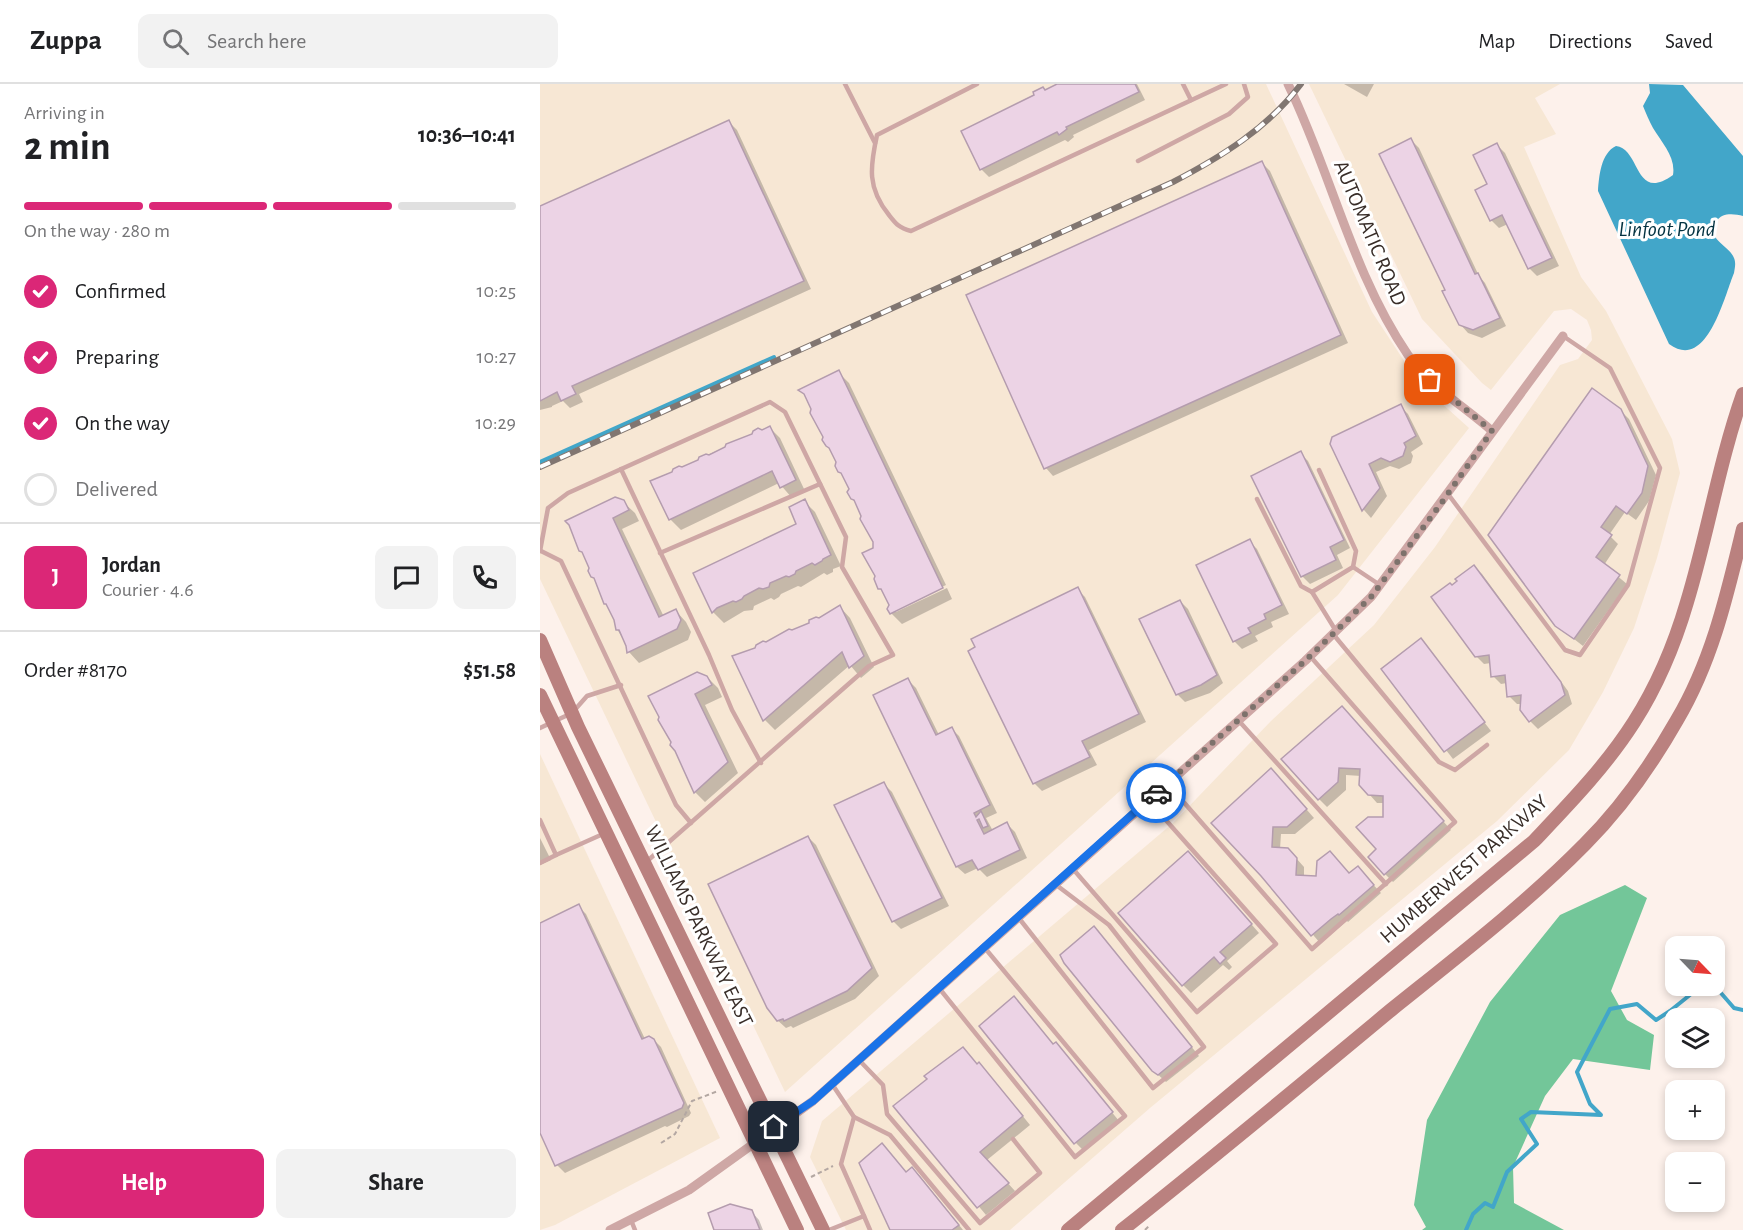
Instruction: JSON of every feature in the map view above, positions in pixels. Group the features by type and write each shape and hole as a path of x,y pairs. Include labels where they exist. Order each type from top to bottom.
{"main road":[{"name":"HUMBERWEST PARKWAY","path":"1068,1230 1534,841 1575,798 1633,723 1663,668 1687,604 1728,442 1743,394"},
{"path":"1122,1230 1483,936 1586,843 1630,790 1682,710 1702,668 1720,619 1743,530"},
{"name":"WILLIAMS PARKWAY EAST","path":"540,640 572,713 823,1230"},
{"name":"WILLIAMS PARKWAY EAST","path":"540,694 546,724 606,833 797,1230"}],"street":[{"name":"AUTOMATIC ROAD","path":"1288,84 1376,301 1409,356 1430,380 1492,431"},
{"path":"610,1230 689,1190 813,1101 1310,656 1371,597 1563,336"}],"lane":[{"path":"844,84 876,143"},
{"path":"977,84 877,135 871,176 878,202 899,228 911,231 1226,84"},
{"path":"1183,84 1191,100"},
{"path":"1138,161 1229,114 1248,96 1244,84"},
{"path":"1448,494 1565,650 1580,655 1628,585 1660,468 1610,368 1563,336"},
{"path":"645,864 869,666 893,655 842,567 846,537 785,412 770,402 568,493 548,508 543,525 540,551 561,561 676,805 691,823"},
{"path":"621,469 709,655 732,710 760,763"},
{"path":"1312,592 1353,567 1356,551 1319,470"},
{"path":"660,553 820,484"},
{"path":"1257,499 1301,586 1312,592 1335,632 1439,762 1455,770 1487,745"},
{"path":"1353,567 1380,585"},
{"path":"1167,783 1312,949 1386,884 1455,822 1310,656"},
{"path":"546,724 572,713 587,696 621,685"},
{"path":"1238,720 1386,884"},
{"path":"1072,868 1197,1012 1276,944 1148,800"},
{"path":"540,820 556,855"},
{"path":"540,863 606,833"},
{"path":"1018,917 1153,1088 1204,1047 1109,926 1055,884"},
{"path":"939,988 1076,1157 1125,1116 984,948"},
{"path":"859,1060 882,1085 887,1113 980,1223 1040,1173 1013,1139"},
{"path":"832,1084 854,1117 890,1135 969,1230"},
{"path":"854,1117 841,1164 870,1230"},
{"path":"829,1230 864,1216"},
{"path":"632,1220 635,1230"}],"path":[{"path":"661,1143 675,1134 692,1101 728,1087"},
{"path":"800,1183 841,1164"}],"shaded area":[{"path":"540,84 1266,84 1372,312 1418,382 1469,428 1338,595 785,1092 540,579"},
{"path":"1309,84 1560,84 1535,98 1556,134 1524,147 1581,277 1606,311 1672,439 1680,473 1657,558 1634,628 1603,692 1569,750 1497,821 1150,1108 1010,1230 846,1230 810,1157 822,1121 1173,823 1271,721 1374,625 1435,547 1560,365 1578,359 1592,340 1587,320 1571,309 1554,311 1491,390 1482,383 1422,319"},
{"path":"540,754 720,1138 555,1225 540,1230"}],"green space":[{"path":"1625,885 1647,898 1611,991 1627,1020 1654,1035 1650,1070 1573,1059 1545,1096 1513,1167 1514,1203 1564,1230 1422,1230 1426,1227 1414,1205 1427,1120 1490,1002 1560,915"}],"water":[{"name":"Linfoot Pond","path":"1649,84 1683,85 1743,156 1743,216 1725,215 1716,222 1713,228 1713,233 1734,258 1734,273 1719,313 1704,340 1694,348 1682,350 1669,344 1598,191 1604,159 1616,146 1624,149 1644,179 1651,183 1660,182 1673,175 1670,156 1643,106 1650,93"}],"building":[{"path":"1057,84 1135,84 1139,92 1066,127 1067,129 1059,135 1057,132 980,170 961,131 1034,95 1033,92 1043,87 1045,90"},
{"path":"729,120 804,281 572,386 576,394 561,401 557,392 540,401 540,206"},
{"path":"1411,138 1475,274 1478,273 1500,318 1473,330 1459,325 1442,291 1445,290 1379,154"},
{"path":"1497,143 1552,258 1528,269 1502,215 1490,221 1475,190 1487,184 1473,155"},
{"path":"1262,161 1341,335 1044,469 966,295"},
{"path":"839,370 943,588 890,614 887,609 889,605 881,589 878,589 875,576 862,553 873,548 873,542 860,519 861,516 854,500 847,492 849,489 835,466 836,462 829,448 822,440 823,437 810,413 811,409 804,394 798,390"},
{"path":"1592,388 1621,409 1648,466 1642,493 1627,514 1616,506 1601,527 1612,535 1596,557 1620,575 1574,639 1555,626 1488,535"},
{"path":"1401,404 1416,436 1404,443 1406,447 1403,456 1390,462 1381,458 1369,464 1380,488 1362,511 1330,444 1332,437"},
{"path":"770,426 796,480 780,488 772,471 669,520 650,481 752,434 758,428 762,430"},
{"path":"1301,451 1344,540 1330,547 1336,560 1301,577 1251,476"},
{"path":"615,497 624,500 629,510 613,518 659,617 676,609 681,620 677,629 627,653 619,630 616,630 614,620 604,604 594,578 588,571 589,568 582,552 579,551 569,525 565,521"},
{"path":"805,499 831,555 815,565 812,563 796,571 789,577 786,576 770,583 769,587 759,588 736,602 733,601 717,608 712,613 693,573 796,524 789,507"},
{"path":"1250,539 1282,605 1264,614 1266,619 1248,628 1251,633 1233,642 1196,565"},
{"path":"1474,565 1561,682 1565,695 1529,722 1520,710 1521,695 1507,697 1505,675 1491,677 1489,655 1475,657 1431,597 1450,583 1452,585 1457,581 1455,579"},
{"path":"1078,587 1139,714 1082,741 1090,757 1033,784 968,651 975,647 971,639"},
{"path":"1180,600 1217,675 1201,685 1176,695 1139,619"},
{"path":"840,605 864,656 849,668 842,652 763,721 732,656 755,648 763,641 766,642 789,629 792,630 809,623 809,620 819,618"},
{"path":"1421,638 1485,722 1444,752 1381,669"},
{"path":"697,672 707,676 712,685 695,694 728,762 694,793 648,696"},
{"path":"908,678 936,735 952,727 990,805 974,813 976,817 981,811 988,826 983,828 979,819 977,820 984,834 1007,822 1020,850 978,870 972,860 956,867 873,695"},
{"path":"1342,706 1444,821 1384,875 1368,857 1376,849 1356,827 1368,817 1383,817 1383,796 1368,795 1359,785 1360,769 1339,768 1338,782 1318,800 1281,759"},
{"path":"1271,768 1307,809 1287,827 1273,827 1272,847 1288,848 1297,858 1296,875 1316,876 1317,861 1330,851 1349,873 1358,866 1374,885 1311,936 1261,876 1211,823"},
{"path":"884,782 942,898 892,922 834,805"},
{"path":"808,836 872,968 847,991 784,1021 783,1019 777,1021 767,1008 708,884"},
{"path":"1188,851 1252,924 1220,952 1226,958 1220,964 1214,957 1182,986 1118,913"},
{"path":"579,904 642,1039 649,1036 654,1039 684,1103 682,1108 555,1166 540,1133 540,923"},
{"path":"1094,926 1192,1047 1158,1075 1152,1071 1064,963 1060,955"},
{"path":"1014,996 1053,1044 1056,1042 1113,1112 1074,1144 979,1026"},
{"path":"963,1047 977,1064 979,1062 1023,1116 980,1152 1009,1183 977,1208 893,1106 927,1079 924,1076"},
{"path":"882,1143 906,1172 912,1167 959,1225 952,1230 890,1230 859,1163"},
{"path":"730,1204 752,1210 760,1230 714,1230 708,1213"}],"waterway":[{"path":"540,462 774,357"},
{"path":"1466,1230 1473,1214 1485,1203 1493,1207 1507,1172 1537,1144 1521,1119 1531,1112 1601,1115 1590,1104 1577,1072 1610,1009 1637,1004 1656,1020 1689,996"},
{"path":"1724,996 1734,1008 1743,1010"}],"railway":[{"path":"540,467 1173,182 1226,152 1259,128 1301,84"}],"way so far":[{"path":"1156,793 1305,661 1371,597 1492,431 1430,380"}],"route":[{"path":"774,1127 813,1101 1156,793"}]}
